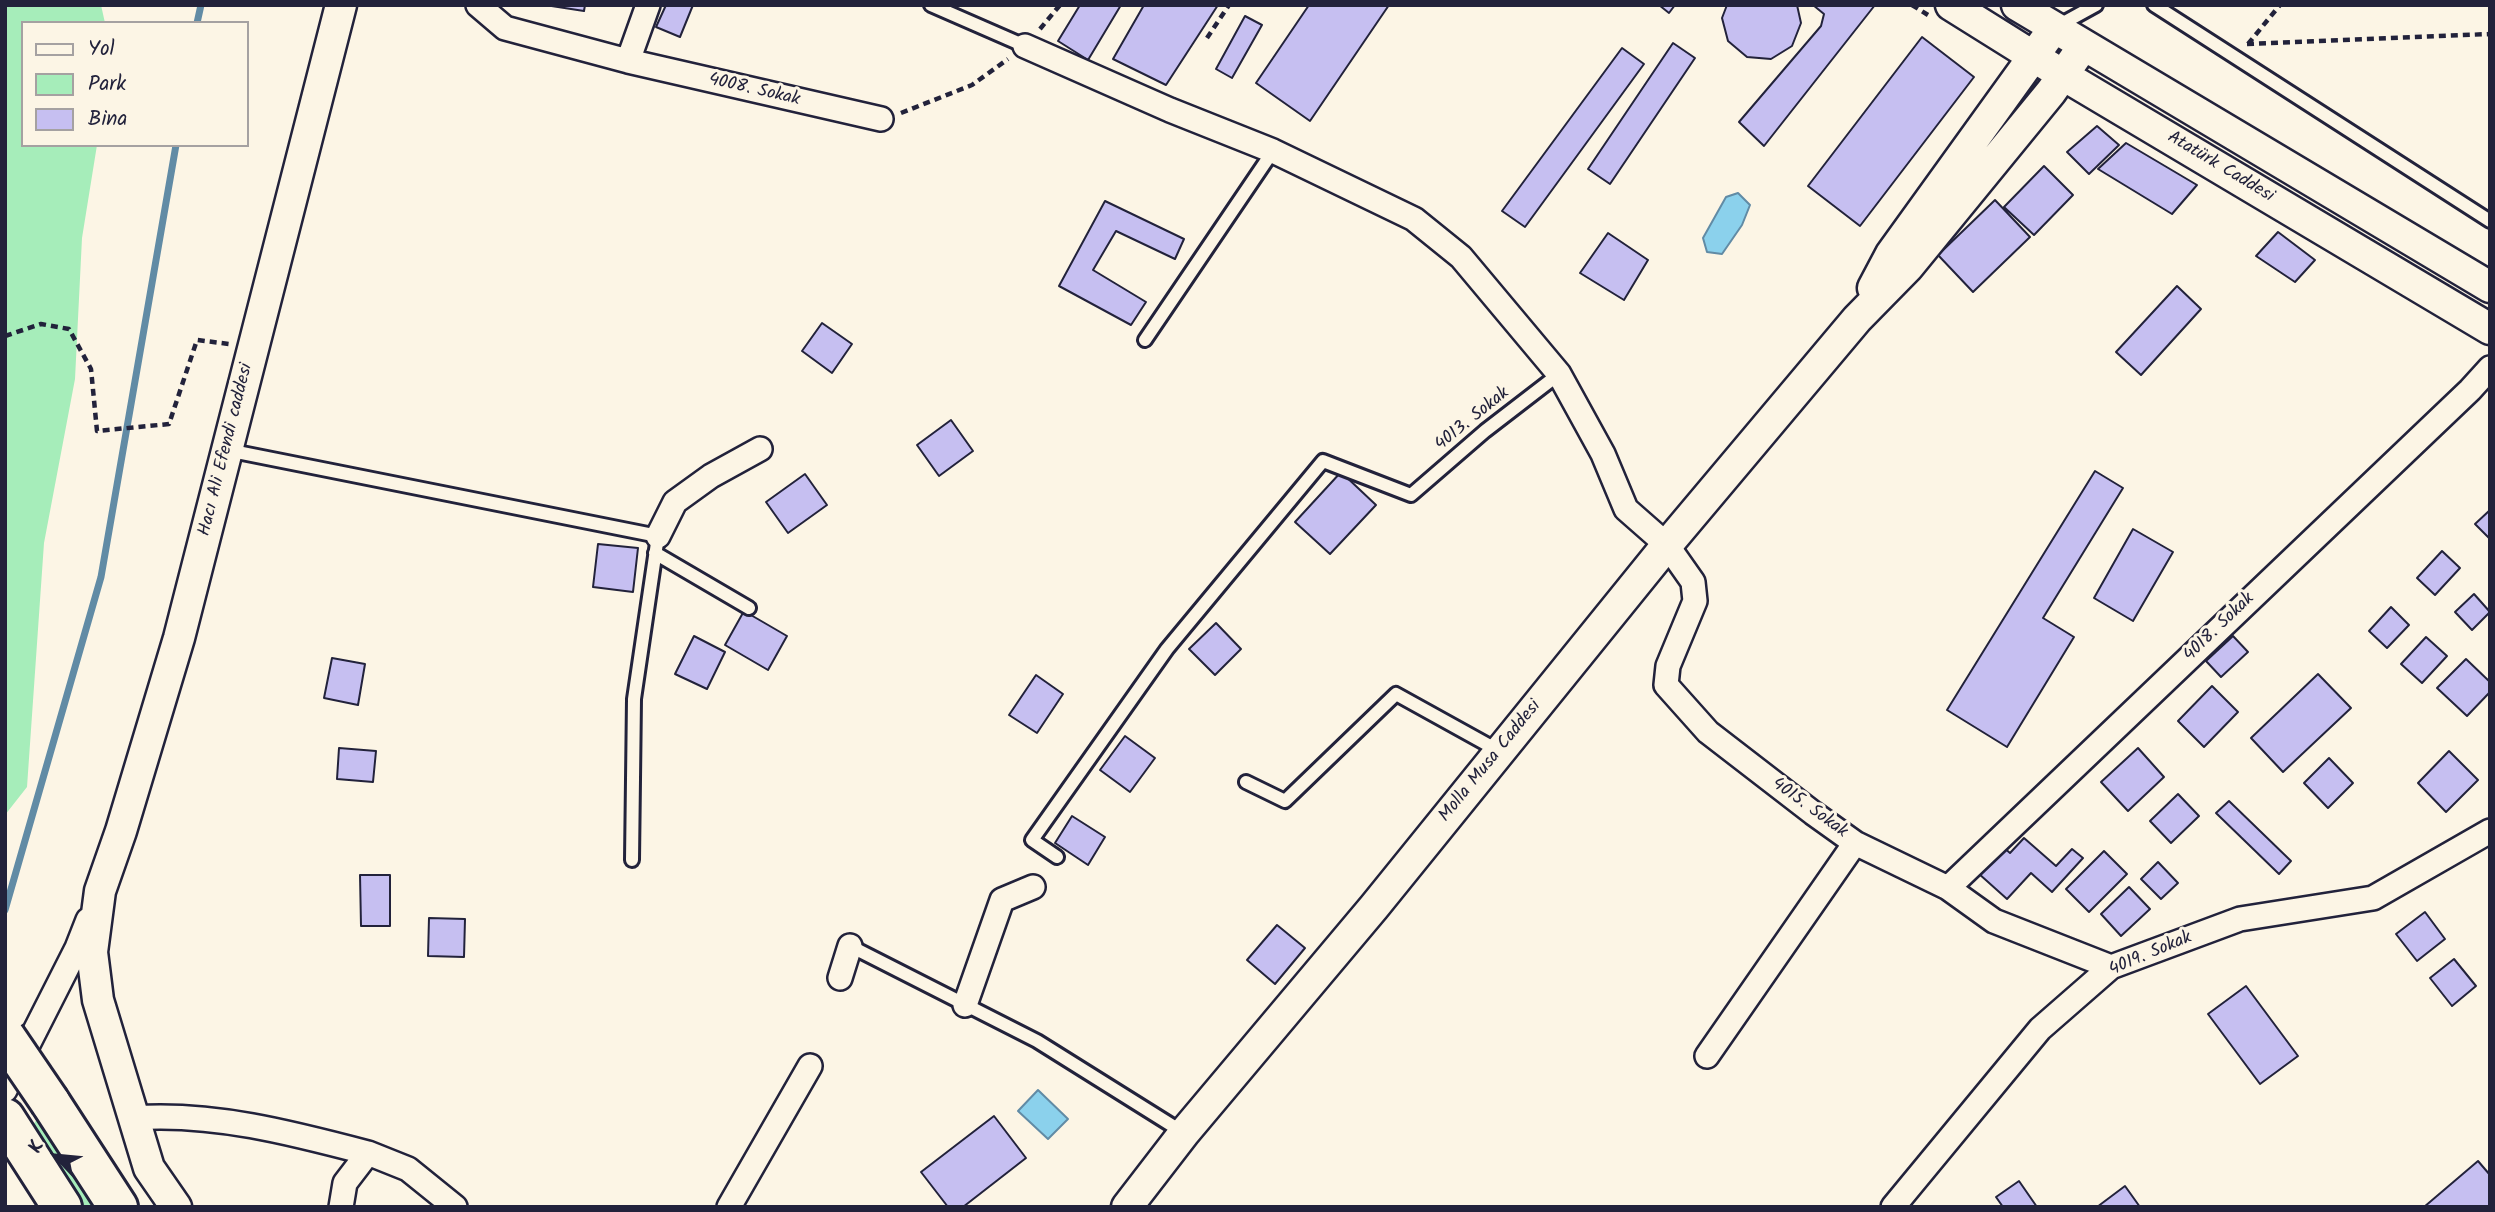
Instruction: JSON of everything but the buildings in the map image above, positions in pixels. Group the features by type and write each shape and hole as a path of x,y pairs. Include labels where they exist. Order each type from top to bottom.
{"highway":[{"path":"5,1036 118,1207"},
{"path":"12,1128 62,1207"}],"street":[{"name":"4008. Sokak","path":"478,5 505,28 628,61 881,119"},
{"path":"628,61 648,5"},
{"name":"Atatürk Caddesi","path":"1951,5 2063,75 2490,329"},
{"name":"Atatürk Caddesi","path":"2017,5 2490,287"},
{"name":"Hacı Ali Efendi caddesi","path":"176,1207 149,1168 98,1000 92,952 100,891 121,831 179,638 342,7"},
{"path":"1857,319 1891,254 2054,27"},
{"path":"1026,46 1170,110 1273,151 1414,219 1461,257 1559,374 1603,454 1626,509 1667,545"},
{"path":"1857,319 1908,267 2084,46"},
{"name":"Molla Musa Caddesi","path":"1127,1207 1184,1133 1374,907 1667,545 1857,319"},
{"name":"4018. Sokak","path":"1948,888 2490,368"},
{"path":"656,545 675,502 711,476 760,449"},
{"name":"4015. Sokak","path":"1667,545 1693,582 1695,601 1668,666 1667,685 1708,732 1855,843 1948,888 1994,921 2111,967"},
{"name":"4019. Sokak","path":"1893,1207 2040,1029 2111,967 2240,919 2373,898 2490,831"},
{"path":"1707,1056 1855,843"},
{"path":"965,1005 1002,900 1033,887"},
{"path":"5,1090 77,948 100,891"},
{"path":"840,978 850,946"},
{"path":"729,1207 810,1066"},
{"path":"133,1118 168,1115 225,1122 302,1136 368,1153 408,1169 456,1207"},
{"path":"341,1207 345,1183 368,1153"}],"lane":[{"path":"932,5 1026,46"},
{"path":"2054,27 2096,5"},
{"path":"2154,5 2490,221"},
{"path":"2082,14 2084,46"},
{"path":"1145,340 1273,151"},
{"name":"4013. Sokak","path":"1057,857 1032,839 1167,649 1323,461 1411,495 1485,431 1559,374"},
{"path":"227,450 656,545 749,608"},
{"path":"632,860 634,699 656,545"},
{"path":"1246,782 1285,801 1396,694 1499,751"},
{"path":"850,946 1037,1041 1184,1133"}],"path":[{"path":"881,119 972,85 1026,46 1060,5"},
{"path":"1207,38 1229,5"},
{"path":"2248,44 2280,5"},
{"path":"2238,37 2248,44 2490,34"},
{"path":"5,336 41,324 69,329 91,369 97,431 169,425 197,340 253,347"}],"green space":[{"path":"5,5 101,5 105,21 21,21 21,147 97,147 82,238 75,379 44,543 27,787 5,815"},
{"path":"40,1115 101,1207 79,1207 28,1132"}],"water":[{"path":"1738,193 1750,205 1742,225 1722,254 1707,252 1703,238 1726,197"},
{"path":"1038,1090 1068,1119 1048,1139 1018,1111"}],"waterway":[{"path":"197,21 201,5"},
{"path":"5,910 101,577 176,147"}]}
